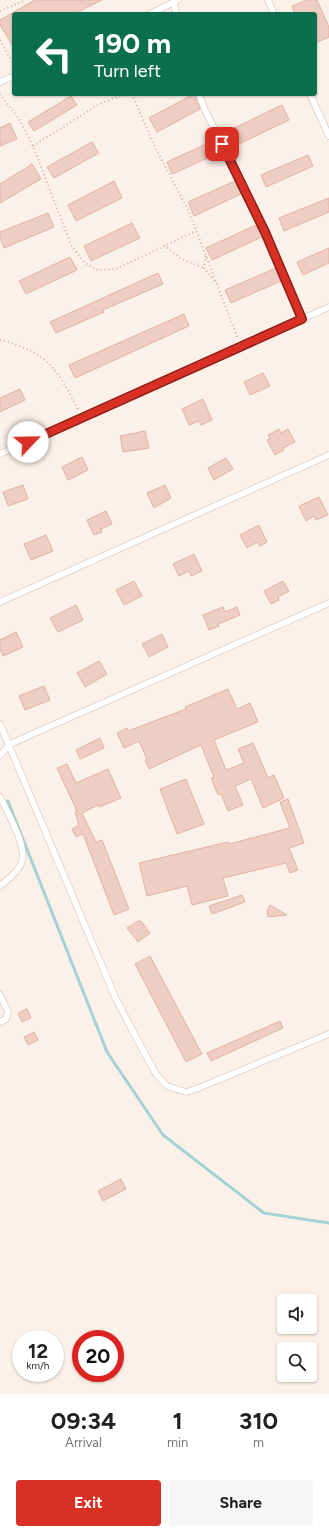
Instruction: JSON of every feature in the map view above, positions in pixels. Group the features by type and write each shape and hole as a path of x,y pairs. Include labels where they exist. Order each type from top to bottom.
{"lane":[{"path":"268,0 273,12"},
{"path":"154,12 176,1 176,12"},
{"path":"0,82 12,77"},
{"path":"200,96 205,110 265,232 302,319"},
{"path":"311,96 328,132"},
{"path":"0,454 329,307"},
{"path":"0,602 329,455"},
{"path":"0,755 10,744 329,603"},
{"path":"0,724 10,744 116,999 156,1074 167,1086 186,1092 206,1086 329,1034"},
{"path":"0,797 19,839 23,858 15,872 0,886"},
{"path":"0,995 8,1012 6,1019 0,1022"}],"path":[{"path":"0,11 26,0"},
{"path":"0,40 12,61"},
{"path":"0,94 19,119 33,146 71,245 84,262 98,270 116,269 196,231"},
{"path":"33,146 99,104 120,96"},
{"path":"133,96 207,255 241,347"},
{"path":"164,245 180,258 204,268 218,285"},
{"path":"204,268 207,255"},
{"path":"0,340 19,345 37,353 52,366 62,379 82,418"}],"building":[{"path":"35,0 102,0 78,12 14,12"},
{"path":"307,0 317,0 329,27 329,37 317,42 317,12 294,12 292,6"},
{"path":"12,13 12,45 0,25 0,20"},
{"path":"71,96 77,105 34,131 28,122"},
{"path":"190,96 195,96 200,109 157,132 149,118"},
{"path":"282,105 289,120 239,144 232,129"},
{"path":"10,123 17,139 0,146 0,128"},
{"path":"215,140 221,152 172,174 167,162"},
{"path":"92,142 99,153 54,178 47,167"},
{"path":"308,155 313,166 266,187 261,175"},
{"path":"32,164 41,179 0,203 0,184"},
{"path":"114,181 122,198 76,221 68,205"},
{"path":"235,181 241,194 194,216 188,202"},
{"path":"329,198 329,212 284,231 279,218"},
{"path":"48,213 54,227 4,248 0,238 0,232"},
{"path":"132,223 140,238 91,261 84,246"},
{"path":"256,225 262,237 212,260 206,248"},
{"path":"329,248 329,263 303,275 297,262"},
{"path":"70,257 77,270 26,294 19,281"},
{"path":"276,268 281,281 231,303 225,290"},
{"path":"158,273 163,284 103,310 104,312 56,333 50,322"},
{"path":"184,314 189,326 75,378 69,365"},
{"path":"263,373 270,386 250,395 244,382"},
{"path":"20,389 25,400 0,412 0,398"},
{"path":"203,399 212,420 201,425 199,421 189,425 182,409"},
{"path":"279,429 281,433 288,429 295,442 283,448 284,450 275,455 267,440 270,439 268,435"},
{"path":"145,431 149,448 123,452 120,436"},
{"path":"82,457 88,470 68,480 62,467"},
{"path":"226,458 233,469 214,480 208,468"},
{"path":"23,485 28,499 8,506 3,492"},
{"path":"165,485 171,498 154,508 147,493"},
{"path":"319,497 328,515 316,520 314,516 306,521 299,506"},
{"path":"106,511 112,524 101,529 102,532 94,535 87,520"},
{"path":"259,525 267,542 260,546 258,542 247,548 240,535"},
{"path":"46,535 53,551 31,560 24,544"},
{"path":"194,554 202,571 191,576 189,571 179,576 173,564"},
{"path":"134,581 142,596 124,605 116,590"},
{"path":"283,581 289,591 278,597 279,600 271,604 264,591"},
{"path":"76,605 83,620 58,632 50,618"},
{"path":"223,607 225,612 237,607 240,615 218,624 219,626 209,630 203,615"},
{"path":"16,632 23,647 3,656 0,649 0,640"},
{"path":"162,634 168,647 149,657 142,644"},
{"path":"99,661 107,674 85,687 77,673"},
{"path":"44,686 50,700 25,710 19,696"},
{"path":"228,689 237,709 250,703 258,722 214,740 226,770 244,763 238,749 253,743 268,778 274,775 284,798 263,808 251,779 235,786 243,805 228,811 221,794 218,795 211,778 214,777 201,745 149,769 145,760 147,759 139,741 124,748 117,733 127,728 128,731 186,709 185,707"},
{"path":"100,738 104,748 80,759 76,750"},
{"path":"67,764 76,783 108,769 121,798 99,807 98,805 82,813 96,842 102,840 129,909 114,915 83,834 76,837 72,829 79,825 75,812 77,811 57,768"},
{"path":"186,779 204,824 177,834 160,789"},
{"path":"288,799 304,843 289,848 298,870 290,873 286,863 223,878 228,896 192,905 187,886 147,896 139,863 228,842 229,844 290,828 280,802"},
{"path":"242,895 245,902 212,914 209,906"},
{"path":"270,905 287,915 268,917 267,911"},
{"path":"138,921 141,921 150,933 138,942 127,928"},
{"path":"150,956 202,1054 186,1062 135,964"},
{"path":"27,1009 31,1018 22,1022 18,1013"},
{"path":"280,1021 283,1028 211,1061 207,1053"},
{"path":"34,1032 38,1040 28,1045 24,1037"},
{"path":"121,1179 126,1189 103,1201 98,1191"}],"waterway":[{"path":"8,801 107,1052 163,1135 264,1213 329,1223"}],"route":[{"path":"28,442 302,319 265,232 222,144"}]}
